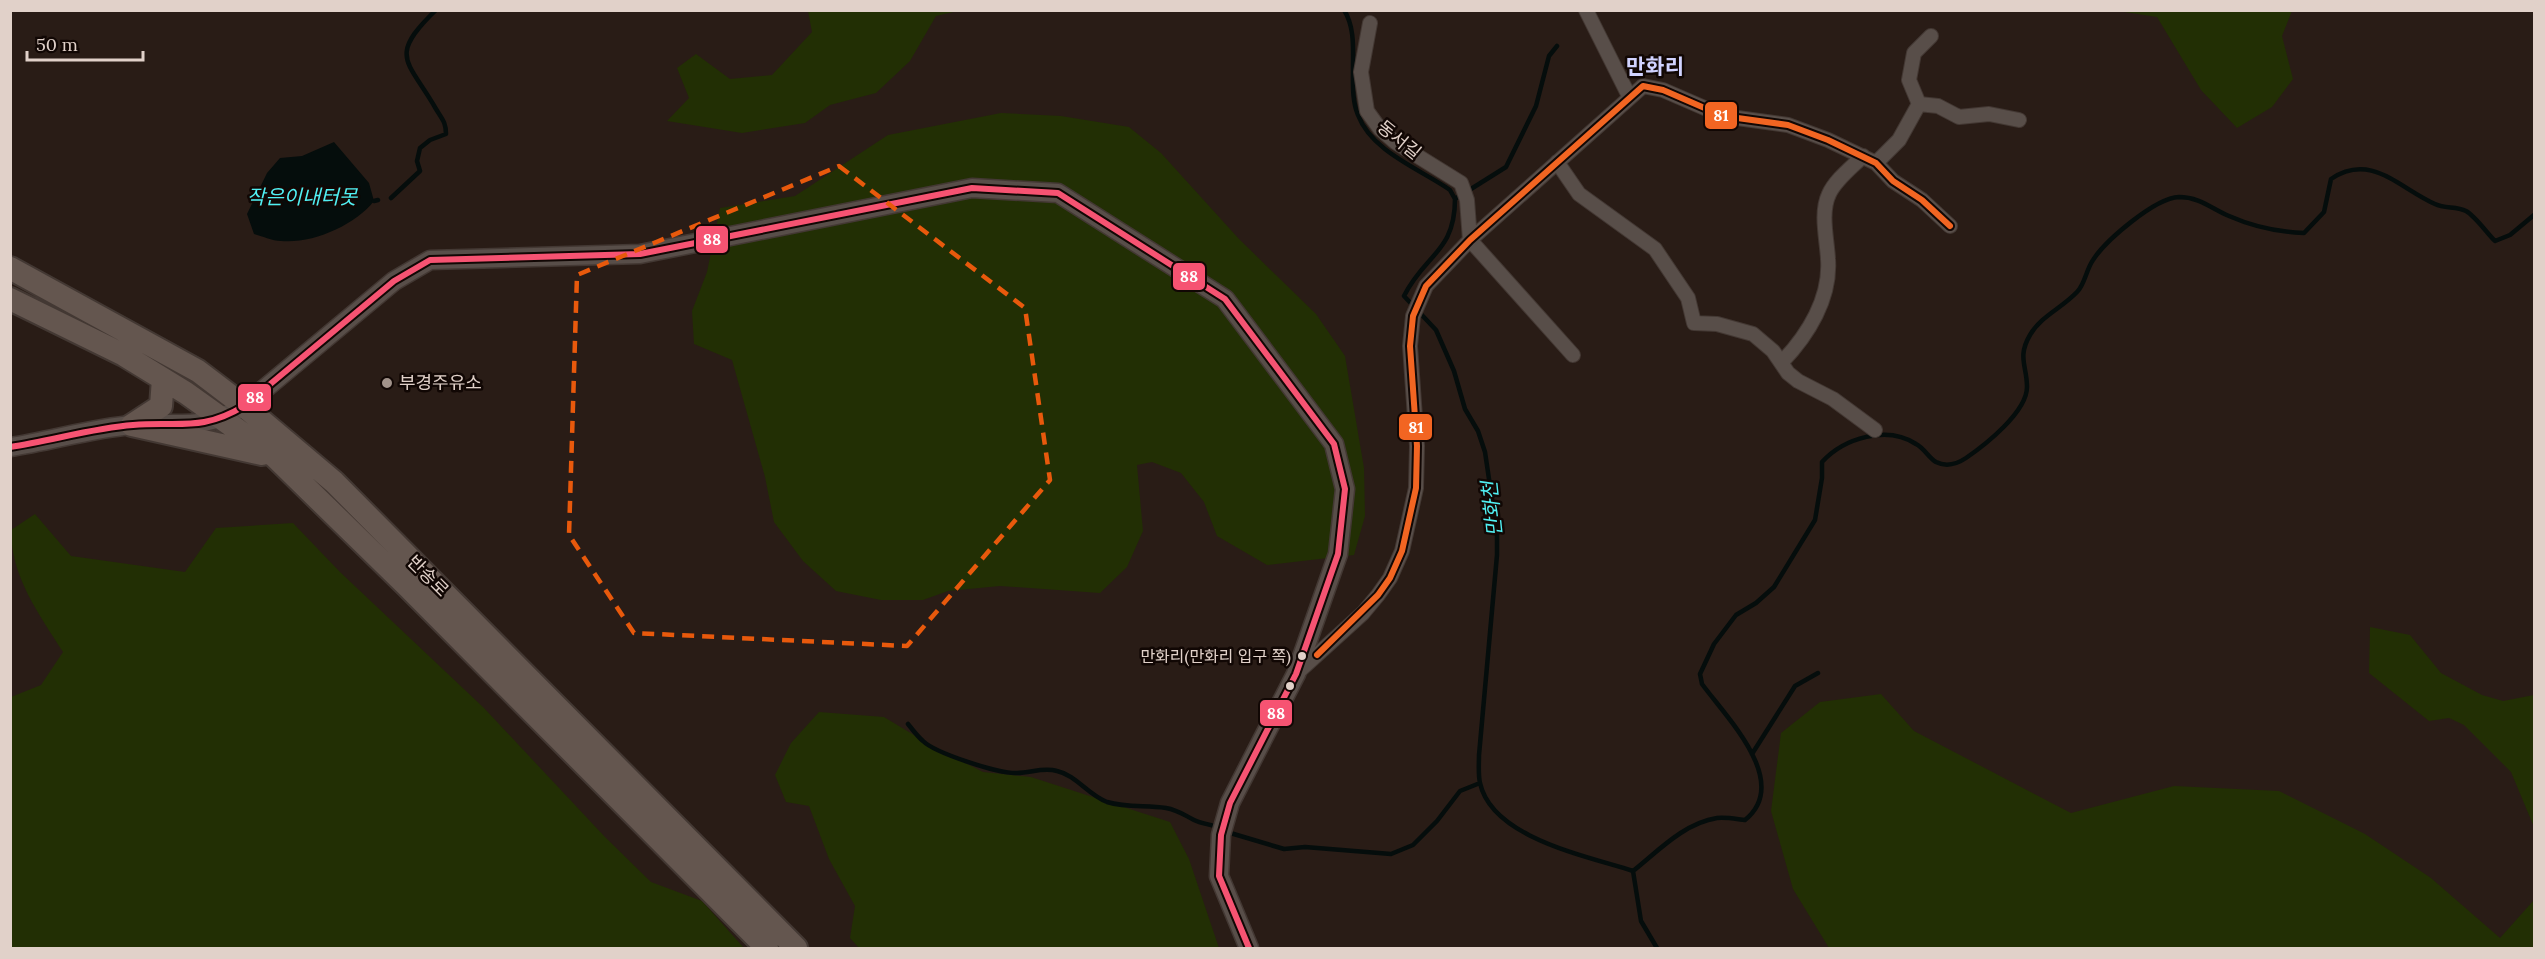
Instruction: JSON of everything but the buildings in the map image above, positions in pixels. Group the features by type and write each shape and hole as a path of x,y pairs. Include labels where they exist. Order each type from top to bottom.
{"main road":[{"name":"반송로","path":"10,268 198,371 244,406 357,504 796,948"},
{"name":"반송로","path":"10,299 64,323 164,379 274,456 407,586 767,948"},
{"path":"132,425 161,406 164,379"},
{"path":"132,425 274,456"}],"street":[{"path":"1586,10 1629,96"},
{"name":"동서길","path":"1370,23 1360,72 1366,111 1380,129 1395,142 1454,178 1466,194 1470,240"},
{"path":"1919,104 1909,80 1914,53 1932,36"},
{"path":"1296,674 1363,613 1390,578 1411,519 1416,488 1417,446 1410,346 1413,316 1426,286 1470,240 1629,96 1642,87 1663,90 1723,117 1788,125 1869,160 1893,181 1922,200 1950,226"},
{"path":"1919,104 1938,106 1959,117 1989,114 2019,120"},
{"path":"1782,362 1799,345 1810,325 1824,289 1828,262 1825,225 1829,194 1869,160 1899,140 1919,104"},
{"path":"1557,162 1579,194 1654,249 1688,298 1694,323 1717,324 1753,334 1782,362 1788,374 1833,399 1875,430"},
{"path":"10,447 132,425 207,423 222,419 244,406 394,281 430,260 640,254 972,188 1058,193 1225,299 1334,444 1346,489 1338,554 1296,674 1230,803 1222,829 1219,876 1249,948"},
{"path":"1470,240 1573,355"},
{"path":"1313,627 1325,638 1334,639"}],"highlighted area":[{"path":"839,166 1025,308 1050,480 907,646 634,633 569,535 577,275"}],"green space":[{"path":"808,11 958,11 936,16 910,61 876,93 830,105 805,123 742,133 667,121 689,98 677,68 696,54 730,79 772,75 812,32"},
{"path":"2118,11 2292,11 2282,36 2293,79 2272,107 2237,128 2201,90 2157,17"},
{"path":"1001,113 1061,116 1129,127 1161,153 1239,239 1316,314 1345,356 1364,468 1365,516 1354,555 1267,565 1217,536 1204,502 1181,473 1152,462 1137,465 1143,531 1127,567 1100,593 1000,586 948,591 923,600 881,600 836,591 803,561 774,522 765,477 732,360 694,344 692,311 707,272 720,208 795,196 888,135"},
{"path":"35,514 71,556 185,572 216,528 293,523 340,572 484,708 605,837 651,882 702,901 744,948 11,948 11,697 41,685 63,652 28,594 12,547 11,530"},
{"path":"2370,627 2410,635 2441,673 2482,695 2503,701 2534,695 2534,827 2511,772 2464,725 2449,718 2429,721 2369,673"},
{"path":"1881,694 1914,731 2071,813 2174,786 2279,791 2365,834 2431,878 2500,938 2534,900 2534,948 1829,948 1793,889 1771,811 1781,733 1820,702"},
{"path":"819,712 884,717 932,746 983,772 1031,777 1170,822 1189,859 1219,948 859,948 850,938 855,906 829,859 809,806 786,802 775,775 791,743"}],"water":[{"name":"작은이내터못","path":"334,142 369,183 374,201 366,210 345,225 319,236 281,241 254,234 247,214 267,173 280,158 302,156"}],"waterway":[{"path":"391,198 420,171 417,161 420,148 430,140 446,134 443,121 407,59 407,49 411,38 436,10"},
{"path":"1344,10 1353,39 1355,104 1365,128 1385,149 1450,190 1455,199"},
{"name":"만화천","path":"1557,46 1549,56 1536,106 1506,167 1455,199 1450,231 1404,296 1436,330 1454,371 1465,409 1478,431 1485,452 1497,533 1497,555 1479,755 1480,783 1488,802 1502,818 1522,831 1568,851 1633,871 1641,921 1657,948"},
{"path":"1633,871 1672,839 1693,826 1717,818 1745,820 1758,805 1761,787 1758,769 1750,750 1702,684 1700,674 1714,644 1736,615 1756,603 1774,587 1815,520 1822,478 1822,462 1842,446 1879,435 1905,438 1919,446 1936,462 1944,464 1959,462 1984,445 2013,417 2025,397 2027,380 2023,356 2030,335 2046,317 2077,292 2099,252 2132,221 2157,204 2179,197 2200,201 2229,216 2257,226 2304,233 2324,212 2331,179 2345,172 2359,169 2384,175 2439,206 2458,208 2470,213 2495,241 2510,235 2534,215"},
{"path":"374,201 378,200"},
{"path":"1752,754 1795,686 1818,673"},
{"path":"908,724 930,746 968,762 1008,772 1057,771 1064,773 1107,802 1170,809 1220,828"},
{"path":"1227,832 1284,849 1305,847 1391,854 1413,845 1437,821 1460,791 1480,783"}],"transit line":[{"name":"81","path":"1317,655 1378,595 1390,578 1402,551 1416,488 1417,446 1410,346 1413,316 1426,286 1470,240 1643,86 1663,90 1723,116 1788,125 1828,140 1876,163 1893,181 1922,200 1950,226"},
{"name":"88","path":"10,447 102,429 149,424 190,424 229,414 244,406 394,281 430,260 640,254 972,188 1058,193 1225,299 1334,444 1345,489 1338,554 1296,674 1230,803 1221,835 1219,876 1249,948"}],"place":[{"name":"부경주유소","path":"387,383"},
{"name":"만화리(만화리 입구 쪽)","path":"1302,656"}],"district":[{"name":"만화리","path":"1655,67"}]}
